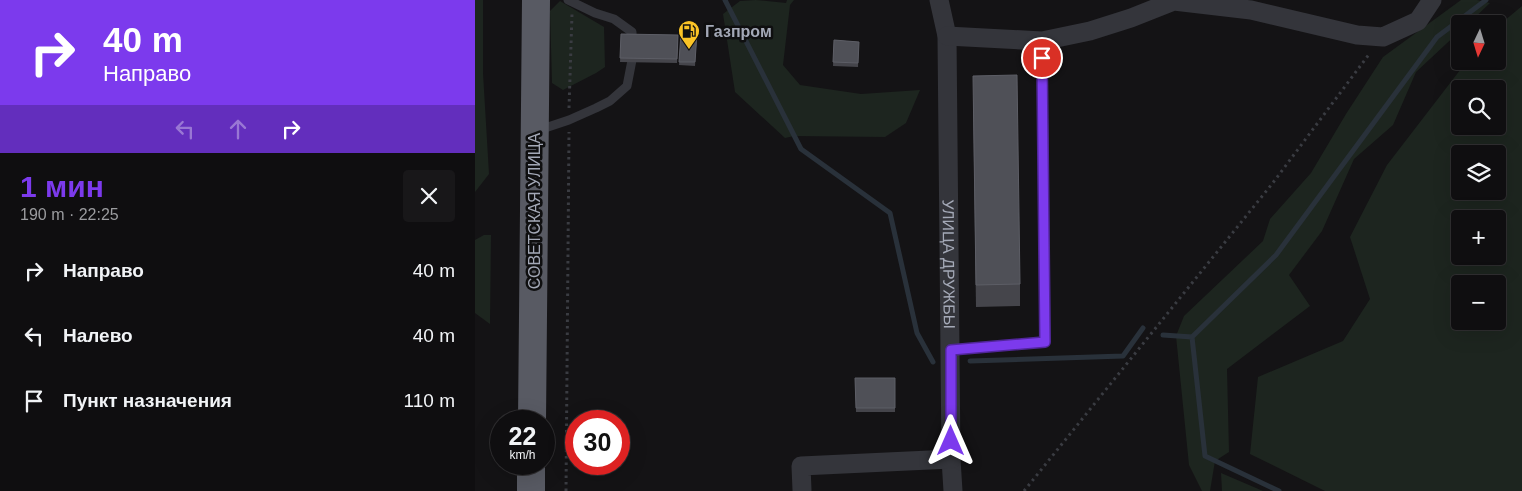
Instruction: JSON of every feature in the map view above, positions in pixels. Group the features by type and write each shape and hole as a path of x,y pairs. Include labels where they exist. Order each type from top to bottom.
{"highway":[{"name":"СОВЕТСКАЯ УЛИЦА","path":"532,410 536,0"},
{"path":"531,475 531,491"}],"street":[{"name":"УЛИЦА ДРУЖБЫ","path":"939,0 947,36 951,459 953,491"},
{"path":"947,36 1042,41 1090,31 1131,18 1174,1 1251,10 1357,35 1383,37 1418,21 1433,0"},
{"path":"802,490 801,466 951,459"}],"lane":[{"path":"534,132 569,120 610,101 627,86 633,55 632,32 613,19 570,1"},
{"path":"951,350 1045,342 1042,41"}],"path":[{"path":"566,491 570,1"},
{"path":"1024,491 1272,184 1383,37"}],"shaded area":[{"path":"475,0 483,0 483,73 489,174 475,192"},
{"path":"756,0 786,3 787,0 794,0 790,5 783,65 800,85 861,94 920,90 906,123 885,137 794,136 785,138 735,92 723,14 740,1"},
{"path":"1461,0 1477,0 1490,3 1477,15 1451,15 1451,39 1416,72 1393,125 1354,159 1322,231 1289,275 1310,306 1227,369 1229,452 1215,461 1210,491 1202,491 1189,465 1176,336 1184,316 1263,241 1270,219 1311,173 1383,57"},
{"path":"560,1 604,27 605,67 563,90 552,83 550,11"},
{"path":"1522,6 1522,491 1325,491 1250,454 1258,377 1343,341 1370,299 1350,237 1387,165 1451,82 1451,135 1506,135 1506,80 1452,80 1460,70 1506,70 1506,19"},
{"path":"484,235 491,235 490,324 475,313 475,240"},
{"path":"1221,473 1263,491 1222,491"}],"building":[{"path":"681,33 697,33 695,62 679,62"},
{"path":"621,34 678,35 677,59 620,58"},
{"path":"834,40 859,42 858,63 833,62"},
{"path":"1017,75 1020,284 976,285 973,76"},
{"path":"855,378 895,378 895,408 856,408"}],"waterway":[{"path":"725,0 801,149 890,213 917,333 933,362"},
{"path":"1192,337 1276,255 1437,37 1486,0"},
{"path":"970,361 1123,356 1143,328"},
{"path":"1163,335 1192,337 1205,456 1279,491"}],"place":[{"name":"Газпром","path":"689,50"}],"route":[{"path":"951,441 951,350 1045,342 1042,58"}]}
